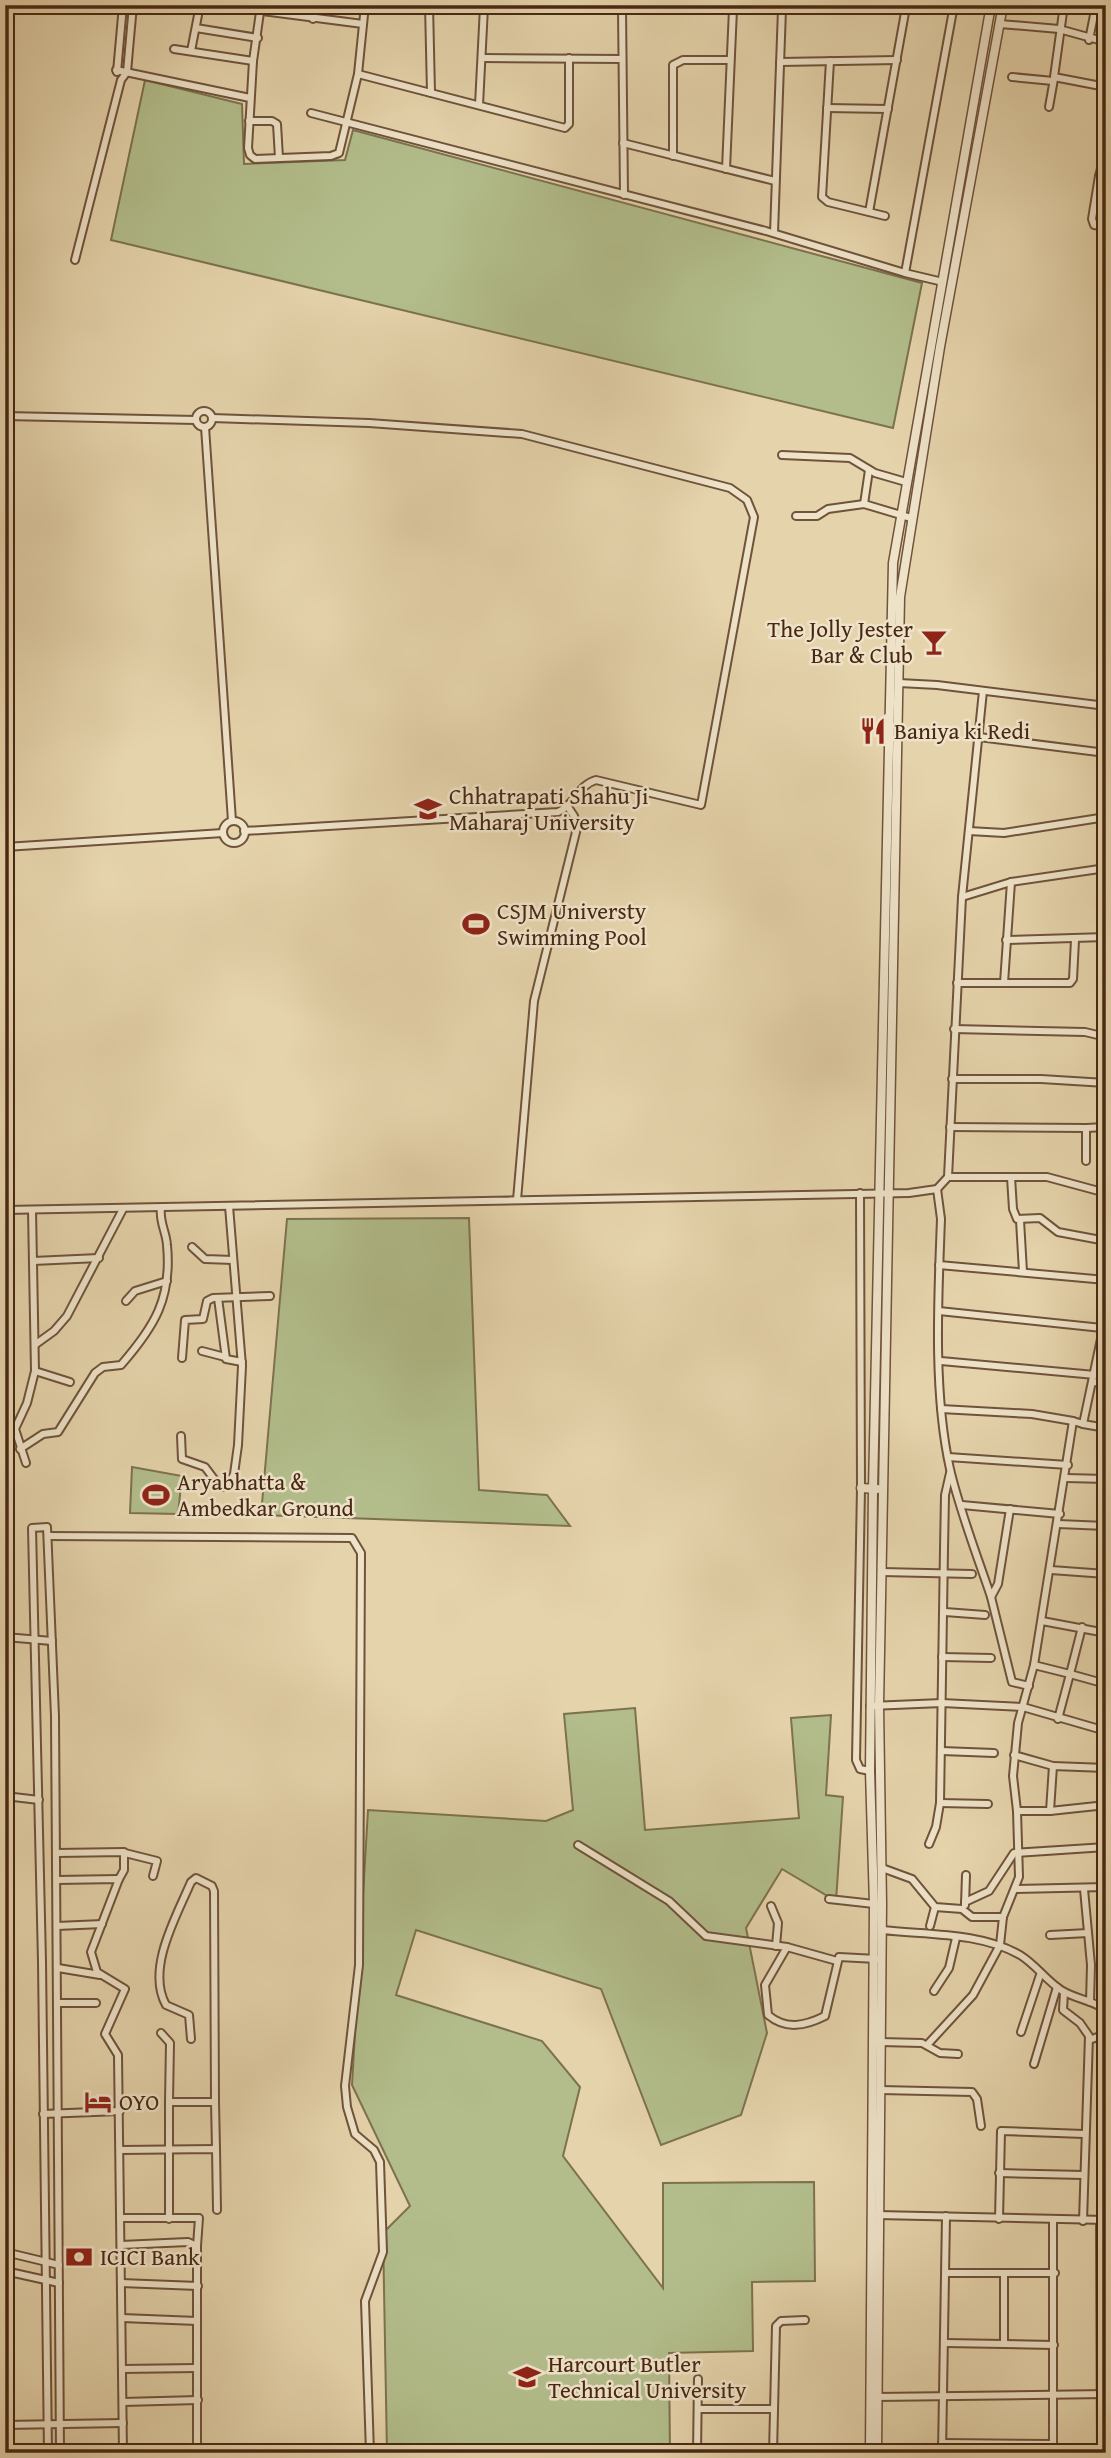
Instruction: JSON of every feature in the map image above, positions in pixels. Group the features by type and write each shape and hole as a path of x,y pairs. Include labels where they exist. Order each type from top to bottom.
{"street":[{"path":"121,80 116,71 123,5"},
{"path":"75,260 121,80 127,72 134,5"},
{"path":"191,51 200,5"},
{"path":"216,5 261,8 287,15 363,24"},
{"path":"287,15 288,5"},
{"path":"313,5 313,19"},
{"path":"261,8 253,61 248,148 251,157 279,158 335,155 341,149 358,74 365,5"},
{"path":"429,5 432,12 430,93"},
{"path":"905,273 954,5"},
{"path":"864,1770 856,1760 878,1192 893,563 991,5"},
{"path":"875,1672 882,1572 900,618 911,518 1003,5"},
{"path":"1049,107 1064,5"},
{"path":"1089,40 1096,5"},
{"path":"479,105 484,7 906,7 869,212"},
{"path":"624,195 622,59 626,7"},
{"path":"726,169 733,9"},
{"path":"774,233 782,9"},
{"path":"1000,24 1059,29 1089,40 1106,42"},
{"path":"196,28 258,38"},
{"path":"174,49 253,61"},
{"path":"482,58 622,59"},
{"path":"358,74 560,128 567,127 569,58"},
{"path":"673,156 673,65 683,60 730,60"},
{"path":"780,62 897,60"},
{"path":"830,61 822,197 828,202 885,216"},
{"path":"116,71 250,98"},
{"path":"1012,77 1054,79 1106,87"},
{"path":"827,108 888,109"},
{"path":"311,113 774,233 905,273 951,293"},
{"path":"249,121 272,121 277,124 279,158"},
{"path":"623,143 775,181"},
{"path":"1106,150 1092,219 1094,225 1106,228"},
{"path":"196,420 203,411 209,412 212,418"},
{"path":"5,416 196,420 205,427"},
{"path":"212,418 205,427 232,821"},
{"path":"212,418 369,423 522,434 730,488 747,500 754,524 701,804 596,780 585,784 568,807 549,813 244,831"},
{"path":"782,455 855,459 869,470 906,482"},
{"path":"864,504 869,470"},
{"path":"796,516 817,516 828,509 864,504 911,518"},
{"path":"890,616 900,618"},
{"path":"899,683 1106,706"},
{"path":"5,1210 937,1189 948,1177 962,897 983,691"},
{"path":"979,737 1106,753"},
{"path":"517,1200 534,1001 577,828 568,807"},
{"path":"969,831 1004,833 1106,817"},
{"path":"232,821 240,824 244,831 242,839 235,843 227,840 223,833 225,825 232,821"},
{"path":"5,847 223,833"},
{"path":"962,897 1010,882 1106,868"},
{"path":"1004,983 1010,882"},
{"path":"1006,940 1106,937"},
{"path":"957,983 1072,982 1075,940"},
{"path":"954,1030 1085,1032 1106,1037"},
{"path":"952,1079 1041,1079 1106,1083"},
{"path":"950,1127 1106,1127"},
{"path":"1086,1128 1086,1161"},
{"path":"948,1177 1047,1177 1106,1193"},
{"path":"1011,1177 1013,1209 1020,1220 1023,1272"},
{"path":"937,1189 941,1219 941,1409 948,1457 991,1597 1012,1682 1029,1686"},
{"path":"860,1192 867,1488 882,1868 878,1904 874,2397 870,2453"},
{"path":"181,1436 182,1459 202,1465 220,1487 228,1486 234,1474 238,1445 242,1362 229,1206"},
{"path":"20,1449 44,1433 58,1432 95,1373 103,1367 118,1366 124,1361 163,1306 167,1281 167,1245 160,1223 160,1208"},
{"path":"36,1344 65,1320 123,1209"},
{"path":"26,1463 15,1429 27,1403 35,1371 32,1210"},
{"path":"1020,1220 1040,1218 1058,1233 1106,1241"},
{"path":"192,1247 205,1259 233,1260"},
{"path":"33,1261 99,1258"},
{"path":"939,1265 1106,1280"},
{"path":"126,1301 139,1289 167,1281"},
{"path":"182,1358 185,1319 204,1319 205,1303 218,1297 270,1296"},
{"path":"218,1297 225,1357"},
{"path":"939,1311 1102,1328"},
{"path":"1083,1424 1106,1315"},
{"path":"202,1351 225,1357 229,1361 242,1362"},
{"path":"941,1361 1094,1379 1106,1383"},
{"path":"35,1371 70,1382"},
{"path":"941,1409 1032,1414 1106,1428"},
{"path":"928,2045 974,1994 1000,1945 1003,1920 1016,1889 1020,1852 1014,1795 1014,1755 1042,1621 1073,1422"},
{"path":"948,1457 1068,1465"},
{"path":"929,1844 936,1827 940,1803 943,1573 946,1495 951,1471"},
{"path":"1066,1478 1106,1479"},
{"path":"867,1488 883,1489"},
{"path":"961,1505 1060,1514"},
{"path":"991,1597 998,1584 1010,1509"},
{"path":"1058,1524 1106,1526"},
{"path":"48,2453 39,1800 32,1528 47,1527 57,1853 60,2453"},
{"path":"48,1536 352,1538 361,1553 359,1974 345,2086 347,2107 355,2134 374,2150 380,2162 383,2252 365,2301 370,2453"},
{"path":"1051,1570 1106,1574"},
{"path":"882,1572 972,1574"},
{"path":"944,1612 985,1615"},
{"path":"1042,1621 1106,1633"},
{"path":"1058,1719 1082,1627"},
{"path":"5,1637 52,1641"},
{"path":"942,1657 991,1658"},
{"path":"1034,1665 1106,1684"},
{"path":"875,1705 942,1703 1023,1707 1106,1731"},
{"path":"875,1705 864,1770 882,1930 877,1959"},
{"path":"942,1751 994,1753"},
{"path":"1014,1755 1053,1766 1106,1768"},
{"path":"1049,1811 1053,1766"},
{"path":"5,1796 39,1800"},
{"path":"940,1803 988,1804"},
{"path":"1017,1811 1049,1811 1106,1805"},
{"path":"578,1845 669,1901 706,1936 776,1945 837,1961"},
{"path":"965,1902 989,1891 995,1879 1007,1869 1012,1854 1106,1847"},
{"path":"57,1853 125,1853 157,1861 153,1876"},
{"path":"100,1975 91,1952 124,1870 125,1853"},
{"path":"882,1868 916,1881 935,1907 966,1912 972,1917 1003,1920"},
{"path":"965,1875 966,1912"},
{"path":"191,2039 189,2015 166,2005 156,1982 168,1932 191,1882 196,1878 212,1886 214,1891 216,2210"},
{"path":"57,1880 120,1880"},
{"path":"1016,1889 1106,1888"},
{"path":"1084,1889 1090,1997"},
{"path":"829,1899 878,1904"},
{"path":"771,1906 778,1923 776,1945"},
{"path":"930,1926 935,1907"},
{"path":"57,1926 102,1924"},
{"path":"882,1930 1000,1945 1024,1958 1040,1975 1064,1992 1090,1997 1106,2010"},
{"path":"1050,1935 1088,1933"},
{"path":"934,1990 949,1968 956,1938"},
{"path":"787,1948 764,1989 768,2015 785,2026 801,2025 825,2016 837,1961 846,1955 877,1959"},
{"path":"58,1968 100,1975 125,1987 105,2034 118,2052 123,2451 197,2452 199,2218 121,2218"},
{"path":"1021,2032 1040,1975"},
{"path":"1034,2064 1057,1987"},
{"path":"1064,1992 1063,2010 1086,2029 1089,2040 1083,2221"},
{"path":"58,2003 96,2003"},
{"path":"162,2033 170,2043 169,2219"},
{"path":"1089,2040 1106,2034"},
{"path":"878,2047 928,2045 940,2053 958,2054"},
{"path":"876,2166 880,2090 878,2047"},
{"path":"880,2090 972,2092 978,2099 981,2126"},
{"path":"169,2102 215,2102"},
{"path":"43,2114 120,2111"},
{"path":"999,2219 1001,2131 1084,2134"},
{"path":"120,2150 216,2149"},
{"path":"999,2174 1084,2175"},
{"path":"876,2215 1053,2221 1103,2220 1104,2393 1101,2453"},
{"path":"942,2453 946,2216"},
{"path":"1053,2221 1053,2453"},
{"path":"121,2245 188,2242 197,2246"},
{"path":"5,2252 59,2265"},
{"path":"5,2271 59,2283"},
{"path":"946,2273 1055,2273"},
{"path":"1004,2273 1004,2344"},
{"path":"121,2283 198,2286"},
{"path":"122,2318 197,2321"},
{"path":"773,2453 776,2326 781,2321 805,2320"},
{"path":"945,2343 1054,2345"},
{"path":"122,2369 197,2368"},
{"path":"697,2453 698,2379"},
{"path":"874,2397 1104,2393"},
{"path":"874,2397 877,2453"},
{"path":"122,2402 198,2400"},
{"path":"698,2409 773,2409"},
{"path":"5,2425 123,2423"},
{"path":"942,2443 1053,2444"},
{"path":"1002,2444 1002,2453"}],"green space":[{"path":"145,80 242,104 244,164 345,160 353,130 922,283 893,428 111,240"},
{"path":"469,1218 479,1490 547,1495 570,1526 261,1515 287,1219"},
{"name":"Aryabhatta & Ambedkar Ground","path":"132,1467 182,1476 178,1514 130,1513"},
{"path":"635,1708 645,1830 799,1818 791,1718 831,1715 826,1795 843,1797 836,1901 782,1869 746,1928 767,2033 741,2115 661,2145 601,1989 416,1930 396,1995 542,2041 580,2087 563,2156 663,2288 663,2183 814,2182 815,2281 752,2282 753,2351 669,2353 670,2453 387,2453 383,2233 410,2206 352,2085 368,1810 546,1821 573,1810 564,1714"}],"place":[{"name":"The Jolly Jester Bar & Club","path":"934,642"},
{"name":"Baniya ki Redi","path":"873,731"},
{"name":"Chhatrapati Shahu Ji Maharaj University","path":"428,809"},
{"name":"CSJM Universty Swimming Pool","path":"476,924"},
{"name":"Aryabhatta & Ambedkar Ground","path":"156,1495"},
{"name":"OYO","path":"98,2102"},
{"name":"ICICI Bank","path":"79,2257"},
{"name":"Harcourt Butler Technical University","path":"527,2377"}]}
